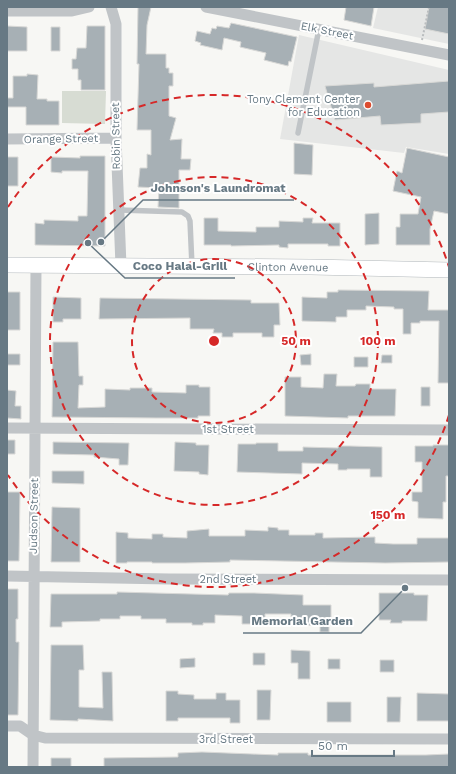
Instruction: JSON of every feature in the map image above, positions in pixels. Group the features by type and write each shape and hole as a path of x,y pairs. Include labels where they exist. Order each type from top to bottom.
{"street":[{"path":"7,11 72,11 89,7"},
{"name":"Robin Street","path":"111,7 116,24 116,138 121,266"},
{"name":"Elk Street","path":"206,7 449,55"},
{"name":"Orange Street","path":"7,139 116,138"},
{"name":"Clinton Avenue","path":"7,265 449,270"},
{"name":"Judson Street","path":"32,767 36,265"},
{"name":"1st Street","path":"7,428 449,430"},
{"name":"2nd Street","path":"7,576 449,580"},
{"name":"3rd Street","path":"7,726 20,726 33,735 45,738 449,740"}],"lane":[{"path":"298,133 319,29"},
{"path":"119,210 182,212 188,216 190,221 192,266"}],"path":[{"path":"420,49 429,7"}],"shaded area":[{"path":"378,7 449,7 449,44 373,28"},
{"name":"Tony Clement Center for Education","path":"299,35 449,70 449,154 406,147 404,153 280,139"},
{"path":"62,91 106,91 105,124 62,123"}],"building":[{"path":"138,7 151,7 147,25 146,54 166,54 166,68 169,68 169,73 173,73 173,86 169,86 169,116 176,118 170,140 182,139 181,159 191,159 190,170 179,170 179,208 158,207 159,188 138,187 140,168 147,168 147,154 151,155 151,130 137,130 139,64 137,64"},
{"path":"346,7 374,7 371,26 344,20"},
{"path":"429,7 449,7 449,34 425,29"},
{"path":"231,23 297,37 291,62 289,61 288,66 264,60 266,53 240,47 241,42 224,38 222,50 200,45 201,43 195,41 197,31 210,34 212,28 216,29 217,26 229,28"},
{"path":"7,26 27,27 27,51 7,51"},
{"path":"87,26 105,26 105,90 81,90 81,80 78,80 78,69 72,69 72,59 76,59 77,48 86,48"},
{"path":"51,27 60,27 60,51 51,51"},
{"path":"27,74 38,75 37,99 59,101 59,125 26,125 26,107 7,107 7,98 13,98 13,76 27,76"},
{"name":"Tony Clement Center for Education","path":"449,81 449,112 421,114 421,123 381,125 380,116 335,120 325,86 374,83 374,87"},
{"path":"294,143 313,145 312,175 294,174"},
{"path":"407,148 449,157 449,214 434,211 430,229 430,245 396,245 396,227 400,227 400,214 418,214 421,197 393,191 397,171 402,173"},
{"path":"80,156 105,156 105,246 35,245 35,223 44,224 44,220 78,221 78,216 87,216 88,171 62,171 62,173 51,172 51,157 80,158"},
{"path":"7,157 18,157 18,186 7,186"},
{"path":"379,213 379,244 365,245 365,214"},
{"path":"204,218 218,218 218,231 256,232 256,227 279,227 279,221 303,222 303,218 313,218 312,223 340,223 340,246 328,246 328,244 288,244 288,248 279,247 279,245 204,245"},
{"path":"338,290 429,291 428,310 449,310 449,383 438,383 439,321 420,321 420,323 411,323 411,334 403,334 403,309 394,309 394,307 366,306 366,310 347,310 347,317 336,317 336,322 302,321 302,297 327,298 327,292 338,292"},
{"path":"7,292 20,292 20,330 7,330"},
{"path":"53,297 81,298 81,319 63,319 63,322 53,322"},
{"path":"100,298 251,300 251,303 279,303 280,325 274,325 274,337 262,337 262,333 233,333 233,337 222,337 222,333 213,333 214,329 190,329 190,318 99,319"},
{"path":"53,342 78,342 79,376 83,376 83,385 79,385 78,408 105,407 105,389 130,390 130,388 152,388 152,392 186,393 186,385 199,385 199,387 210,387 210,416 198,416 198,418 52,417"},
{"path":"7,354 20,354 20,365 7,365"},
{"path":"311,354 311,365 301,365 300,355"},
{"path":"382,355 392,355 392,363 381,363"},
{"path":"354,357 368,357 368,367 354,367"},
{"path":"324,374 337,374 336,386 370,384 370,389 396,389 395,416 348,416 348,418 285,416 285,377 301,377 301,387 323,388"},
{"path":"421,387 430,387 430,406 421,406"},
{"path":"7,390 16,391 15,406 21,406 21,419 7,418"},
{"path":"7,440 15,440 15,454 7,454"},
{"path":"53,442 129,443 128,465 119,465 119,459 94,457 94,455 53,454"},
{"path":"175,442 209,445 208,475 199,474 199,472 174,471"},
{"path":"278,443 278,451 303,451 303,447 382,447 382,477 370,477 370,469 338,470 338,464 302,463 302,474 237,472 238,444"},
{"path":"449,445 449,476 446,476 446,502 443,502 443,519 418,518 418,502 412,501 412,492 422,492 422,462 415,462 415,446"},
{"path":"52,471 84,471 84,484 52,483"},
{"path":"7,492 20,492 19,561 7,561"},
{"path":"52,507 80,508 80,562 51,562"},
{"path":"268,527 278,528 278,530 289,530 289,535 315,535 315,533 323,533 323,538 375,537 375,543 417,544 417,538 449,538 449,562 385,563 230,560 230,562 116,563 116,532 128,533 128,538 152,539 152,534 163,534 163,537 187,538 187,531 209,529 209,536 245,536 245,530 268,531"},
{"path":"7,589 18,589 16,642 19,642 18,715 7,715"},
{"path":"117,592 228,595 229,593 254,593 303,595 303,605 331,605 331,625 329,625 329,632 320,632 320,625 291,626 291,614 265,614 265,619 253,619 253,624 242,624 242,616 215,615 215,623 192,625 192,623 166,623 166,619 141,619 141,616 120,616 120,619 62,622 62,627 50,627 51,594 117,594"},
{"path":"379,593 414,593 414,595 428,595 427,621 402,621 402,623 390,623 391,620 379,620"},
{"path":"51,645 83,645 84,670 79,670 79,707 103,708 102,672 112,672 113,721 78,719 78,721 50,720"},
{"path":"291,650 310,651 310,679 298,679 298,663 291,663"},
{"path":"253,653 265,653 265,665 253,665"},
{"path":"195,658 195,667 180,668 180,659"},
{"path":"328,659 340,659 340,669 328,669"},
{"path":"380,660 394,660 394,672 380,672"},
{"path":"257,690 271,690 270,720 257,720"},
{"path":"166,691 178,691 178,694 194,695 194,699 216,699 216,693 226,693 226,700 240,700 240,723 230,723 230,718 178,718 178,721 166,721"},
{"path":"417,693 449,694 449,721 417,721"},
{"path":"387,697 401,697 400,722 387,722"},
{"path":"327,702 351,702 351,722 327,722"},
{"path":"202,752 278,755 278,753 308,753 308,755 449,754 449,767 104,767 104,758 178,757 178,753"},
{"path":"51,758 71,758 71,767 51,767"}],"place":[{"name":"Tony Clement Center for Education","path":"368,105"},
{"name":"Johnson's Laundromat","path":"101,242"},
{"name":"Coco Halal-Grill","path":"88,243"},
{"name":"Memorial Garden","path":"405,588"}]}
